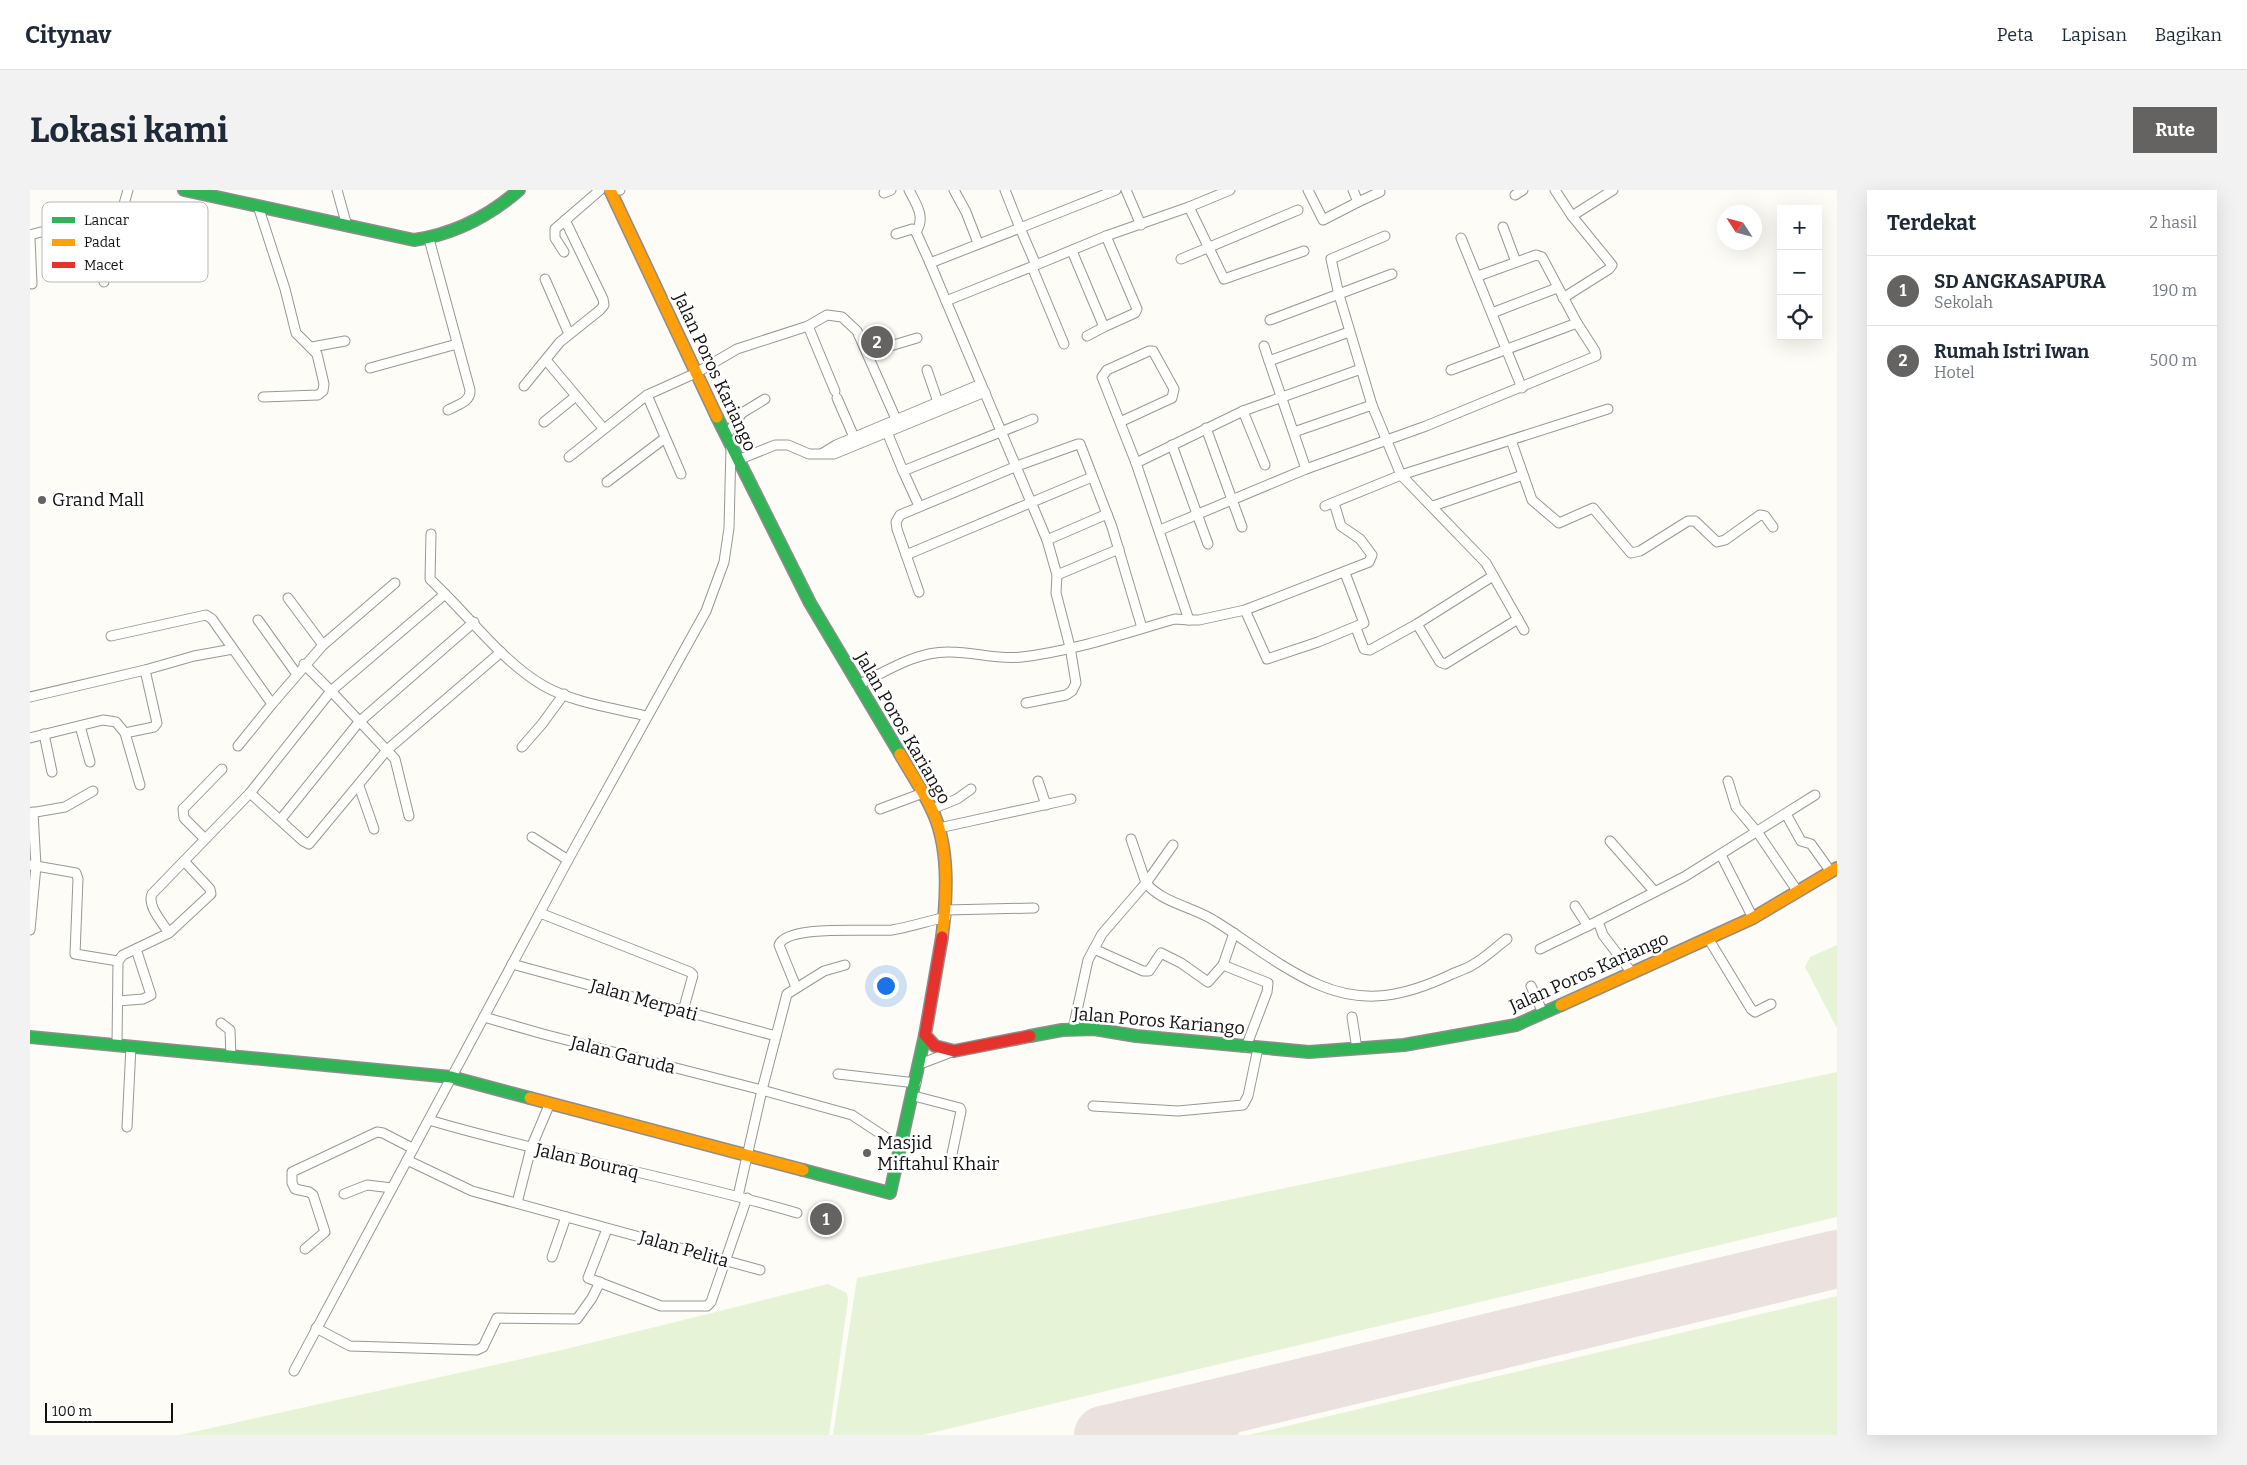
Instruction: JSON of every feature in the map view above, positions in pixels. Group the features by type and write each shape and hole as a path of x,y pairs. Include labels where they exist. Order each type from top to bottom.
{"main road":[{"path":"184,190 414,240 429,239 476,223 514,192"},
{"name":"Jalan Poros Kariango","path":"610,190 731,447 810,603 932,808 939,828 946,914 914,1096 890,1193 747,1154"},
{"name":"Jalan Poros Kariango","path":"954,1051 1028,1035 1072,1029 1094,1029 1136,1036 1309,1052 1404,1046 1498,1029 1543,1013 1753,918 1834,870"},
{"path":"925,1035 934,1046 954,1051"},
{"path":"30,1037 451,1077 747,1154"}],"street":[{"path":"337,190 347,226"},
{"path":"564,252 554,234 565,220 600,190"},
{"path":"909,190 922,219 916,232"},
{"path":"954,190 966,212 978,243"},
{"path":"1006,190 1064,344"},
{"path":"930,263 1116,190"},
{"path":"1126,190 1141,225"},
{"path":"946,301 1106,236 1141,225 1230,190"},
{"path":"1308,190 1323,220 1380,192"},
{"path":"1353,190 1358,202"},
{"path":"1555,190 1572,216 1612,265 1563,298"},
{"path":"1572,216 1613,190"},
{"path":"258,206 285,289 296,333 305,344 312,348 320,360 324,384 321,394 263,397"},
{"path":"1189,207 1222,278 1226,280 1304,251"},
{"path":"1181,259 1298,210"},
{"path":"524,386 553,349 604,305 603,299 565,220"},
{"path":"1503,227 1516,262"},
{"path":"896,234 912,229 916,232 1048,540 1057,575 1056,593 1070,647 1076,679 1075,687 1066,695 1026,703"},
{"path":"30,236 32,284"},
{"path":"1087,336 1135,313 1137,309 1106,236"},
{"path":"1385,236 1331,259 1338,295 1372,405 1402,475 1486,563 1524,630"},
{"path":"1461,238 1522,388"},
{"path":"429,239 470,395 467,400 448,410"},
{"path":"1072,251 1104,327"},
{"path":"1160,530 1232,502 1306,469 1522,388 1595,357 1595,351 1577,323 1540,256 1516,262 1478,276"},
{"path":"1270,320 1392,274"},
{"path":"545,279 569,334"},
{"path":"1492,313 1558,288"},
{"path":"569,457 647,394 696,373 737,349 808,326 827,315 842,317 857,331 896,420"},
{"path":"1451,370 1577,323"},
{"path":"808,326 854,437"},
{"path":"1269,361 1349,332"},
{"path":"867,353 917,338"},
{"path":"312,348 345,341"},
{"path":"370,368 457,344"},
{"path":"1264,346 1306,469"},
{"path":"1120,422 1172,398 1174,394 1174,389 1153,351 1149,351 1107,370 1102,375 1160,530 1189,620"},
{"path":"546,360 603,428"},
{"path":"1136,463 1243,411 1361,369"},
{"path":"926,370 938,402"},
{"path":"822,454 854,437 938,402 983,388"},
{"path":"738,460 775,445 788,445 809,454 834,454 983,388"},
{"path":"647,394 681,474"},
{"path":"544,422 576,396"},
{"path":"726,436 742,412 765,399"},
{"path":"1294,432 1372,405"},
{"path":"858,685 924,654 952,652 1007,658 1022,657 1070,647 1175,619 1199,620 1245,610 1345,573 1369,562 1372,555 1360,539 1341,526 1329,505 1402,475 1608,409"},
{"path":"1243,411 1265,465"},
{"path":"904,471 1033,419"},
{"path":"1206,428 1242,527"},
{"path":"887,432 919,506"},
{"path":"607,482 665,438"},
{"path":"1511,440 1532,500 1555,521 1562,522 1593,508 1628,552 1633,554 1688,521 1695,522 1717,542 1725,540 1760,515 1765,516 1773,527"},
{"path":"919,592 896,522 900,515 1017,466 1080,444 1119,549 1142,628"},
{"path":"1172,445 1208,544"},
{"path":"294,1371 568,860 706,611 724,562 729,528 731,447"},
{"path":"1433,506 1523,475"},
{"path":"906,556 1092,477"},
{"path":"1048,540 1107,514"},
{"path":"431,534 430,579 474,622 501,652 544,686 564,694 648,716"},
{"path":"1057,575 1119,549"},
{"path":"1245,610 1267,659 1356,628 1363,625 1364,621 1345,573"},
{"path":"1356,628 1364,649 1368,651 1417,624 1493,576"},
{"path":"238,746 296,673 322,645 395,583"},
{"path":"169,933 150,899 152,894 250,793 332,691 445,594"},
{"path":"288,598 322,645"},
{"path":"111,636 206,615 212,619 272,704"},
{"path":"1417,624 1440,662 1445,664 1518,619"},
{"path":"258,620 296,673"},
{"path":"281,819 359,722 474,622"},
{"path":"30,697 233,648"},
{"path":"250,793 281,819 303,841 309,844 387,750 501,652"},
{"path":"304,664 396,759 409,816"},
{"path":"124,733 154,726 157,723 145,670"},
{"path":"522,747 564,694"},
{"path":"30,738 111,719 120,725 124,733 140,786"},
{"path":"80,726 90,762"},
{"path":"44,734 52,772"},
{"path":"205,839 184,818 183,809 222,769"},
{"path":"1038,781 1046,805"},
{"path":"1728,781 1736,807 1758,833 1798,892"},
{"path":"359,786 374,829"},
{"path":"932,808 957,799 971,789"},
{"path":"30,930 33,865 31,812 65,807 93,791"},
{"path":"880,809 923,793"},
{"path":"1540,949 1655,892 1758,833 1815,796"},
{"path":"939,828 1071,799"},
{"path":"1786,814 1801,841 1811,844 1834,870"},
{"path":"532,838 568,860"},
{"path":"1131,839 1146,883 1152,890 1201,911 1318,984 1346,994 1368,997 1390,996 1425,987 1474,965 1507,939"},
{"path":"1610,842 1655,892"},
{"path":"1072,1029 1085,969 1102,934 1146,883 1173,845"},
{"path":"1721,855 1753,918"},
{"path":"117,1045 118,961 123,955 169,933 211,894 210,889 184,861"},
{"path":"33,865 76,873 78,879 75,954 118,961"},
{"path":"1575,906 1588,926"},
{"path":"796,988 779,945 783,940 815,930 892,930 946,914 1034,908"},
{"path":"540,913 690,972 693,975 683,1011"},
{"path":"1598,921 1603,935 1632,973"},
{"path":"1094,949 1143,971 1149,970 1161,954 1181,963 1208,982 1224,965 1234,933"},
{"path":"1708,938 1752,1011 1771,1004"},
{"path":"118,1000 144,999 151,995 136,949"},
{"name":"Jalan Merpati","path":"512,964 776,1036"},
{"path":"608,1229 588,1278 662,1306 707,1306 711,1302 743,1197 747,1154 787,996 796,988 832,967 845,965"},
{"path":"1224,965 1268,983 1267,992 1246,1047"},
{"path":"1530,986 1543,1013"},
{"path":"1352,1016 1357,1049"},
{"name":"Jalan Garuda","path":"484,1017 852,1115 902,1148"},
{"path":"221,1023 230,1030 231,1057"},
{"path":"127,1127 131,1046"},
{"path":"1093,1106 1178,1111 1243,1105 1248,1096 1258,1048"},
{"path":"920,1064 954,1051"},
{"path":"838,1074 916,1083"},
{"path":"914,1096 960,1108 952,1154"},
{"path":"517,1203 531,1148 550,1103"},
{"name":"Jalan Bouraq","path":"429,1120 531,1148 743,1197 797,1213"},
{"path":"305,1249 325,1232 313,1195 309,1192 295,1190 292,1184 292,1172 377,1132 412,1148"},
{"name":"Jalan Pelita","path":"407,1160 472,1191 724,1262 760,1270"},
{"path":"344,1194 367,1185 392,1188"},
{"path":"552,1257 566,1217"},
{"path":"316,1328 350,1346 477,1350 483,1346 497,1318 577,1319 592,1298 600,1282"}],"green space":[{"path":"1837,945 1837,1028 1805,967 1810,957"},
{"path":"1837,1072 1837,1217 922,1435 833,1435 857,1278"},
{"path":"828,1284 847,1293 848,1300 829,1435 180,1435 566,1349"},
{"path":"1837,1296 1837,1435 1249,1435"}],"taxiway":[{"path":"1225,1435 1232,1422 1241,1412 1264,1397"},
{"path":"1162,1421 1181,1435"}],"runway":[{"path":"1103,1435 1837,1259"}],"traffic: fast":[{"path":"184,190 414,240 457,229 470,223 507,200 519,190"},
{"path":"717,417 810,603 900,754"},
{"path":"1030,1036 1062,1030 1094,1029 1136,1036 1309,1052 1404,1045 1516,1025 1561,1005"},
{"path":"803,1170 890,1193 925,1035"},
{"path":"30,1037 451,1077 530,1098"}],"traffic: slow":[{"path":"610,190 717,417"},
{"path":"900,754 931,808 941,838 946,871 942,937"},
{"path":"1561,1005 1753,918 1837,868"},
{"path":"530,1098 803,1170"}],"traffic: jam":[{"path":"942,937 925,1035 935,1046 954,1051 1030,1036"}],"place":[{"name":"Rumah Istri Iwan","path":"877,342"},
{"name":"Grand Mall","path":"42,500"},
{"name":"Masjid Miftahul Khair","path":"867,1153"},
{"name":"SD ANGKASAPURA","path":"826,1219"}]}
